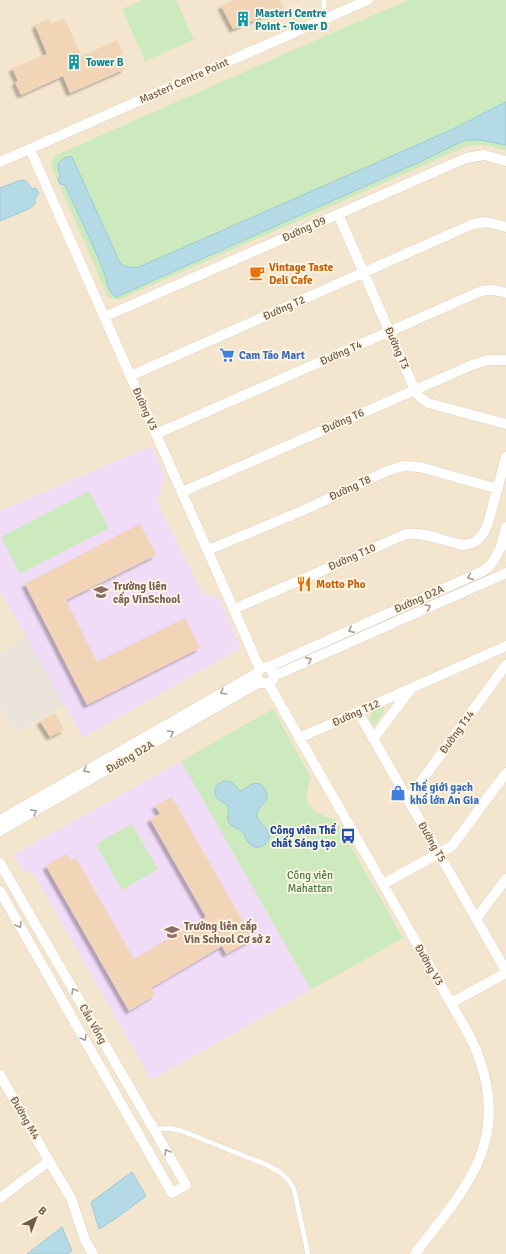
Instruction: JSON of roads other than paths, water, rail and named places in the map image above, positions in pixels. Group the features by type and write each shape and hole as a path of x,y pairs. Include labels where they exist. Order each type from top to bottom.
{"street":[{"name":"Masteri Centre Point","path":"0,162 362,1"},
{"name":"Đường V3","path":"30,148 264,675 451,1003 475,1047 481,1062 488,1090 489,1114 480,1157 468,1182 415,1254"},
{"name":"Đường D9","path":"104,317 466,158 484,155 506,161"},
{"name":"Đường T3","path":"338,214 415,390 420,397 428,403 506,424"},
{"name":"Đường T2","path":"130,376 473,224 486,222 506,227"},
{"name":"Đường T4","path":"156,434 483,290 492,289 506,293"},
{"name":"Đường T6","path":"182,492 472,365 488,360 506,360"},
{"path":"498,489 506,457"},
{"name":"Đường T8","path":"208,550 302,511 394,468 407,466 420,467 498,489"},
{"name":"Đường T10","path":"234,609 398,536 414,533 464,545 475,542 484,534 498,489"},
{"name":"Đường D2A","path":"0,820 264,675 483,571 493,563 502,547 506,527"},
{"path":"502,547 499,561 502,567 506,569"},
{"name":"Đường D2A","path":"0,831 264,675 506,573"},
{"name":"Đường T12","path":"299,738 506,646"},
{"name":"Đường T14","path":"408,799 506,665"},
{"name":"Đường T12","path":"373,739 412,687"},
{"name":"Đường T5","path":"358,712 506,972"},
{"path":"383,884 452,846 506,773"},
{"name":"Cầu Vồng","path":"0,863 186,1185 172,1193 0,891"},
{"path":"476,919 506,879"},
{"path":"451,1003 506,972"},
{"name":"Đường M4","path":"0,1075 71,1198 85,1240 93,1254"},
{"path":"0,1198 49,1161"}],"lane":[{"path":"324,0 324,19"},
{"path":"154,1130 168,1128 182,1131 253,1159 281,1173 294,1189 308,1254"}],"water":[{"path":"506,102 506,145 480,140 465,140 424,160 116,297 109,290 95,251 65,185 60,184 58,179 61,177 58,170 60,161 66,157 72,157 120,263 134,268 451,130"},
{"path":"21,180 26,181 32,189 36,188 39,194 35,198 35,204 31,208 0,221 0,188"},
{"path":"225,781 233,783 241,791 256,783 262,785 266,790 267,800 259,808 257,813 257,818 260,823 269,833 268,840 263,846 257,847 250,844 242,831 232,826 229,822 229,808 227,804 220,801 216,797 215,793 217,785 220,782"},
{"path":"132,1172 146,1196 99,1229 91,1202"},
{"path":"62,1227 72,1251 67,1254 27,1254"}],"place":[{"name":"Masteri Centre Point - Tower D","path":"243,19"},
{"name":"Tower B","path":"74,62"},
{"name":"Vintage Taste Deli Cafe","path":"257,273"},
{"name":"Cam Táo Mart","path":"227,355"},
{"name":"Motto Pho","path":"304,584"},
{"name":"Trường liên cấp VinSchool","path":"101,592"},
{"name":"Thế giới gạch khổ lớn An Gia","path":"398,793"},
{"name":"Công viên Thể chất Sáng tạo","path":"348,836"},
{"name":"Trường liên cấp Vin School Cơ sở 2","path":"172,932"}],"park label":[{"name":"Công viên Mahattan","path":"310,881"}]}
